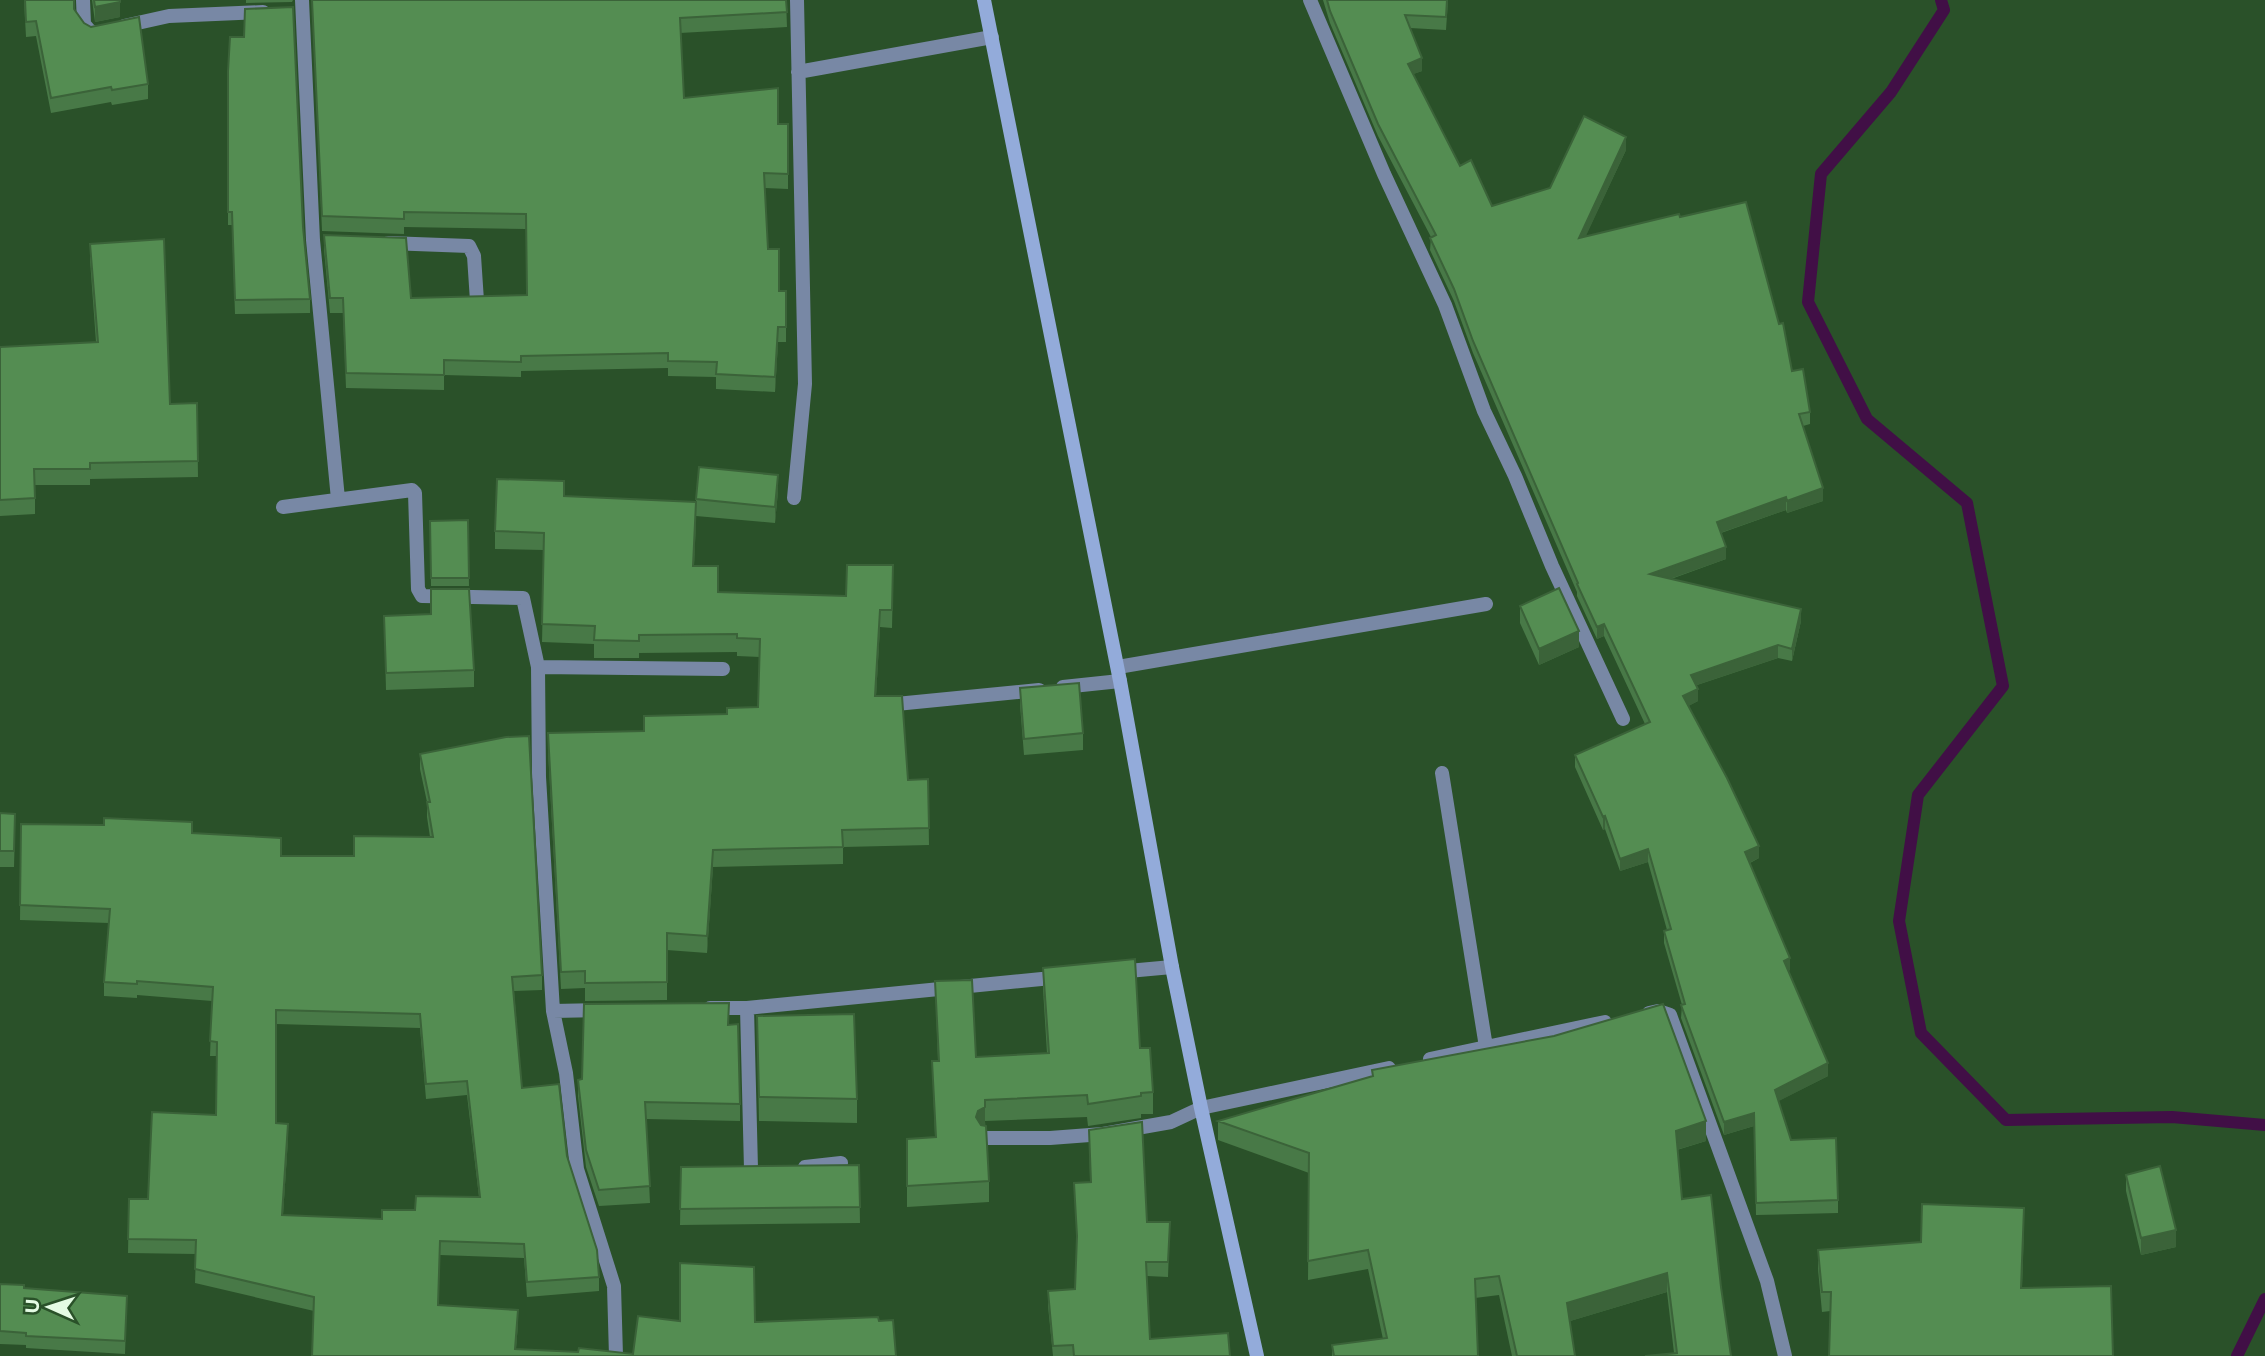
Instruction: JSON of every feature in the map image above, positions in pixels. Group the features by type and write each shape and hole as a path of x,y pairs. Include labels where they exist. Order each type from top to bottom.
{"street":[{"path":"83,0 84,24 92,32 169,16 293,8 319,240 338,499"},
{"path":"794,498 805,384 797,0"},
{"path":"984,0 1119,674 1172,967 1257,1356"},
{"path":"1310,0 1384,174 1445,304 1484,411 1623,719"},
{"path":"798,72 992,37"},
{"path":"378,242 469,246 474,256 477,301"},
{"path":"283,508 412,489 415,493 422,596 523,598 538,667 539,777 553,1011 566,1073 578,1169 614,1286 616,1356"},
{"path":"886,705 1119,674 1486,604"},
{"path":"538,667 723,669"},
{"path":"1442,773 1486,1047"},
{"path":"1103,974 1172,967"},
{"path":"692,1009 747,1008 1076,976"},
{"path":"747,1008 751,1169 755,1174 841,1163"},
{"path":"553,1011 622,1010"},
{"path":"986,1138 1050,1138 1103,1134 1171,1122 1201,1108 1658,1011 1670,1015 1767,1281 1785,1356"}],"building":[{"path":"25,0 74,0 74,9 84,23 91,27 139,17 148,84 112,90 111,87 51,98 36,21 26,22"},
{"path":"94,0 120,0 120,2 95,7"},
{"path":"312,0 786,0 787,12 680,18 684,98 778,88 778,124 788,124 788,174 764,173 768,249 779,249 779,291 786,291 786,327 778,327 775,377 716,374 717,362 668,361 668,353 521,356 521,362 444,360 444,375 346,373 343,298 330,298 324,235 406,238 411,298 527,295 526,214 404,212 404,219 322,216"},
{"path":"1327,0 1447,0 1446,17 1405,15 1422,58 1408,64 1460,166 1471,160 1492,206 1550,188 1584,116 1626,137 1579,238 1679,214 1680,217 1746,202 1779,324 1783,323 1792,371 1803,369 1810,412 1799,414 1823,488 1787,501 1786,497 1717,522 1726,547 1650,574 1801,609 1792,649 1778,645 1691,675 1698,689 1683,696 1727,778 1759,846 1745,852 1790,958 1784,961 1828,1063 1775,1090 1791,1140 1836,1138 1838,1200 1756,1203 1754,1113 1724,1122 1681,1005 1685,1004 1664,931 1671,929 1648,849 1620,859 1605,816 1603,817 1575,755 1650,722 1604,624 1597,627 1577,584 1473,341 1454,289 1430,238 1436,235 1378,124"},
{"path":"293,7 303,227 310,299 235,300 232,212 228,212 230,37 244,37 245,9"},
{"path":"164,239 170,404 197,403 198,461 90,463 90,469 34,469 35,498 0,500 0,347 98,342 90,244"},
{"path":"699,467 778,475 775,507 696,499"},
{"path":"497,479 564,481 564,496 696,502 693,566 718,566 718,592 846,596 847,565 893,565 892,610 880,610 875,696 902,696 908,780 928,779 929,828 842,830 843,847 713,850 707,936 667,933 667,982 585,983 585,971 561,972 548,733 644,731 644,716 727,714 727,708 758,707 760,639 737,638 737,634 639,635 639,641 594,640 595,626 542,624 544,533 495,531"},
{"path":"468,520 469,578 431,578 430,521"},
{"path":"1559,588 1579,631 1539,649 1520,606"},
{"path":"431,589 469,589 474,670 386,673 384,616 431,614"},
{"path":"1079,683 1083,733 1024,739 1020,688"},
{"path":"529,736 542,975 512,977 522,1088 559,1084 567,1156 597,1250 599,1277 527,1282 524,1244 440,1241 438,1305 518,1310 515,1349 578,1352 579,1348 633,1354 638,1316 680,1321 680,1263 754,1267 755,1322 878,1317 879,1321 893,1320 896,1356 312,1356 314,1297 195,1269 196,1240 128,1239 129,1199 148,1199 152,1112 216,1115 217,1042 210,1041 213,987 137,981 137,984 104,982 110,909 20,905 21,824 104,825 104,818 192,822 192,833 281,838 281,856 354,856 354,836 433,837 427,802 430,802 420,754 506,737","holes":["276,1010 420,1014 426,1084 467,1081 480,1197 416,1196 415,1210 382,1210 382,1219 282,1215 288,1124 276,1123"]},
{"path":"0,813 15,814 14,851 0,851"},
{"path":"1135,959 1140,1048 1150,1048 1153,1092 1088,1104 1087,1095 985,1100 985,1107 978,1111 976,1117 981,1125 986,1126 989,1181 907,1186 907,1139 936,1137 932,1061 939,1061 935,981 972,980 976,1057 1049,1053 1043,968"},
{"path":"729,1003 728,1025 738,1024 740,1104 645,1102 650,1186 599,1190 586,1150 578,1080 582,1079 584,1004"},
{"path":"1663,1004 1706,1121 1676,1131 1682,1199 1711,1195 1731,1356 1645,1356 1677,1353 1667,1273 1567,1303 1575,1356 1517,1356 1499,1276 1475,1279 1478,1356 1334,1356 1332,1345 1387,1338 1368,1250 1308,1261 1309,1153 1218,1121 1373,1076 1372,1070 1554,1036"},
{"path":"854,1014 857,1099 759,1097 757,1016"},
{"path":"1142,1122 1147,1222 1170,1222 1168,1262 1146,1262 1150,1339 1228,1333 1230,1356 1074,1356 1073,1345 1053,1346 1048,1291 1075,1289 1077,1236 1074,1183 1091,1182 1089,1130"},
{"path":"859,1165 860,1207 680,1209 681,1167"},
{"path":"2160,1166 2176,1230 2141,1238 2126,1175"},
{"path":"1922,1204 2024,1208 2021,1288 2111,1286 2113,1356 1829,1356 1831,1292 1822,1292 1818,1250 1921,1242"},
{"path":"0,1284 127,1296 125,1341 26,1336 26,1333 0,1331"}],"waterway":[{"path":"1941,0 1944,10 1891,92 1821,174 1808,302 1867,419 1967,503 2003,686 1918,795 1899,921 1921,1033 2006,1120 2172,1117 2265,1125"},
{"path":"2237,1356 2265,1299"}]}
